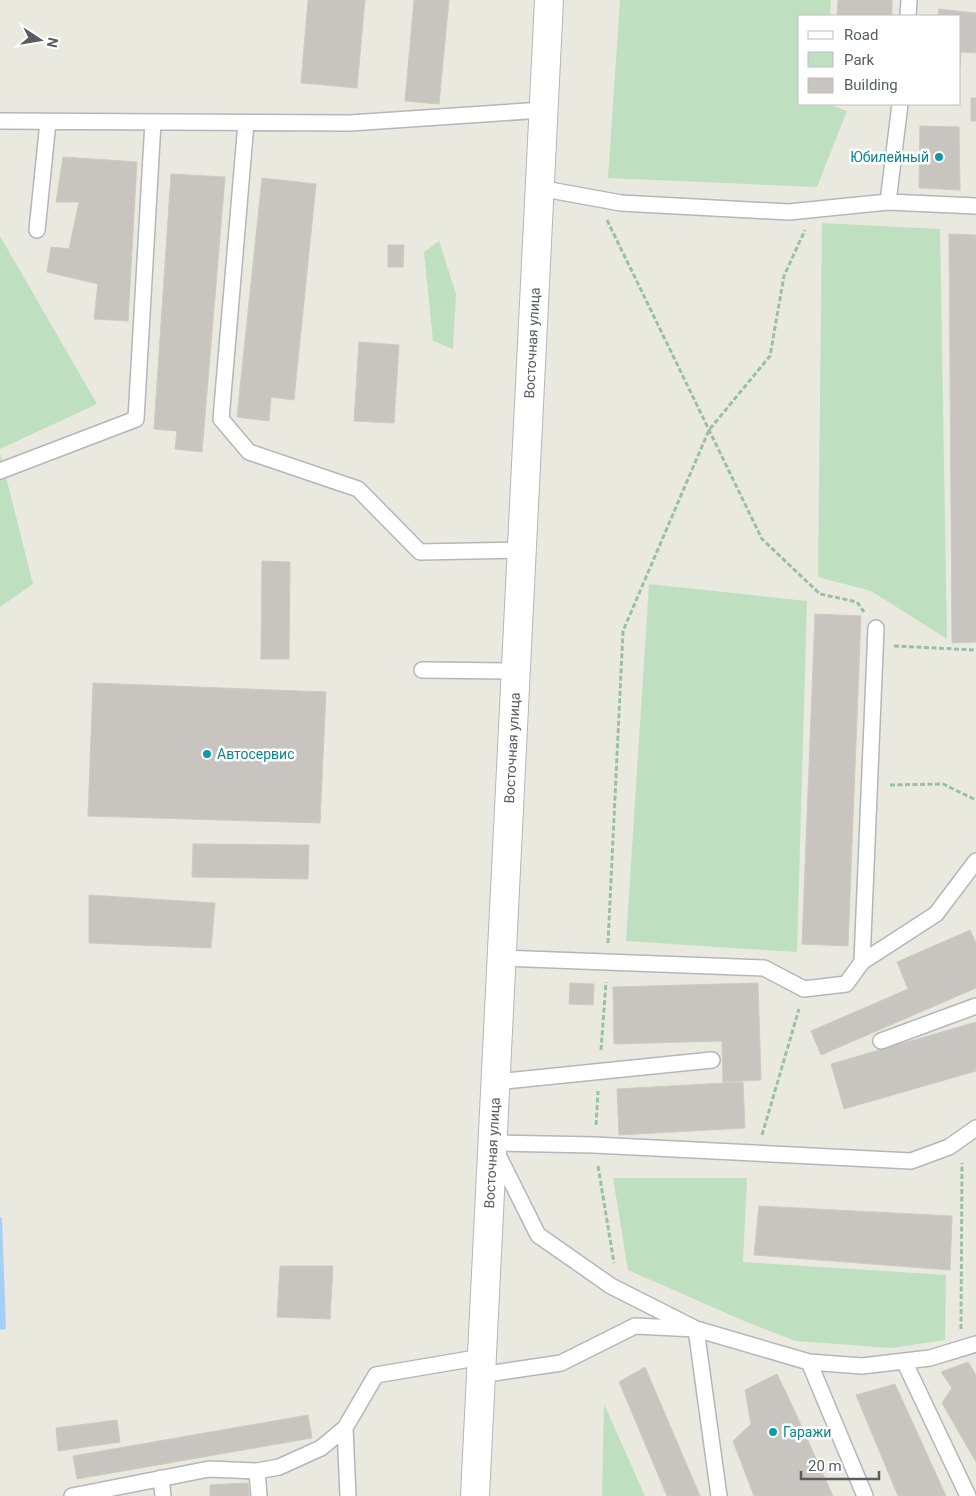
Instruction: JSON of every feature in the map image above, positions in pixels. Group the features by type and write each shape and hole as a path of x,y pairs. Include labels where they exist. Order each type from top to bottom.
{"main road":[{"name":"Восточная улица","path":"475,1496 549,0"}],"lane":[{"path":"908,15 909,0"},
{"path":"888,202 900,105"},
{"path":"0,121 350,123 543,110"},
{"path":"37,230 48,122"},
{"path":"0,471 136,419 153,122"},
{"path":"246,123 221,419 249,452 358,489 420,552 522,550"},
{"path":"540,188 621,202 789,212 888,202 976,206"},
{"path":"862,962 876,628"},
{"path":"422,670 516,671"},
{"path":"502,958 764,968 804,989 846,984 862,962 936,914 976,861"},
{"path":"881,1041 976,1006"},
{"path":"495,1082 712,1060"},
{"path":"971,1347 930,1358 862,1366 810,1362 696,1330 610,1286 538,1235 492,1143 594,1145 911,1161 949,1147 976,1128"},
{"path":"72,1496 209,1469 257,1471 279,1467 321,1448 345,1428 376,1375 481,1366 561,1363 635,1326 696,1330"},
{"path":"696,1330 719,1496"},
{"path":"904,1361 968,1496"},
{"path":"810,1362 865,1496"},
{"path":"345,1428 348,1496"},
{"path":"257,1471 259,1496"},
{"path":"161,1478 163,1496"}],"path":[{"path":"596,198 762,539 820,594 857,602 876,628"},
{"path":"618,1290 594,1145 608,962 623,631 709,430 770,356 784,276 815,209"},
{"path":"875,645 976,650"},
{"path":"869,786 943,784 976,800"},
{"path":"757,1153 804,989"},
{"path":"962,1137 971,1347"}],"green space":[{"path":"620,0 831,0 830,15 798,15 798,105 830,105 847,111 817,187 608,178"},
{"path":"822,223 940,229 947,639 871,591 818,577"},
{"path":"0,236 97,404 0,449"},
{"path":"439,241 456,294 453,349 433,341 424,252"},
{"path":"0,453 33,584 0,607"},
{"path":"649,584 807,601 797,952 626,941"},
{"path":"613,1178 747,1178 743,1262 946,1275 945,1340 891,1348 796,1341 744,1321 628,1270"},
{"path":"604,1404 645,1496 602,1496"}],"water":[{"path":"0,1217 2,1218 6,1329 0,1330"}],"building":[{"path":"308,0 365,0 357,88 301,83"},
{"path":"414,0 449,0 439,104 405,101"},
{"path":"838,0 892,0 892,15 837,15"},
{"path":"939,9 976,13 976,53 961,52 961,15 938,15"},
{"path":"971,98 976,98 976,121 971,121"},
{"name":"Юбилейный","path":"920,126 959,127 960,190 919,188"},
{"path":"63,157 137,162 128,321 94,319 98,284 47,272 51,247 69,249 79,202 56,202"},
{"path":"171,174 225,177 202,452 175,449 177,431 154,429"},
{"path":"262,178 316,184 294,400 271,397 269,421 237,417"},
{"path":"949,234 976,235 976,642 952,643"},
{"path":"388,245 404,245 403,267 388,267"},
{"path":"359,342 399,345 394,423 354,421"},
{"path":"262,561 290,562 289,659 261,659"},
{"path":"815,614 861,616 848,946 802,944"},
{"name":"Автосервис","path":"93,683 326,692 320,823 88,816"},
{"path":"193,844 309,845 308,879 192,877"},
{"path":"89,895 215,903 211,948 89,943"},
{"path":"970,930 976,943 976,988 821,1055 811,1031 908,989 897,962"},
{"path":"570,983 594,984 593,1005 569,1004"},
{"path":"758,983 761,1080 723,1082 722,1041 614,1044 613,987"},
{"path":"976,1022 976,1071 844,1109 831,1064"},
{"path":"743,1082 745,1128 619,1135 617,1089"},
{"path":"759,1206 952,1216 950,1270 754,1255"},
{"path":"280,1266 333,1266 330,1319 277,1317"},
{"path":"968,1362 976,1375 976,1462 942,1403 952,1388 941,1372"},
{"path":"645,1367 700,1496 667,1496 619,1382"},
{"name":"Гаражи","path":"777,1374 833,1496 754,1496 733,1441 751,1424 745,1390"},
{"name":"Гаражи","path":"895,1384 946,1496 898,1496 856,1395"},
{"path":"308,1415 312,1438 77,1479 73,1456"},
{"path":"117,1420 120,1442 58,1451 56,1428"},
{"path":"248,1483 249,1496 210,1496 210,1485"}],"place":[{"name":"Юбилейный","path":"939,157"},
{"name":"Автосервис","path":"207,754"},
{"name":"Гаражи","path":"773,1432"}]}
